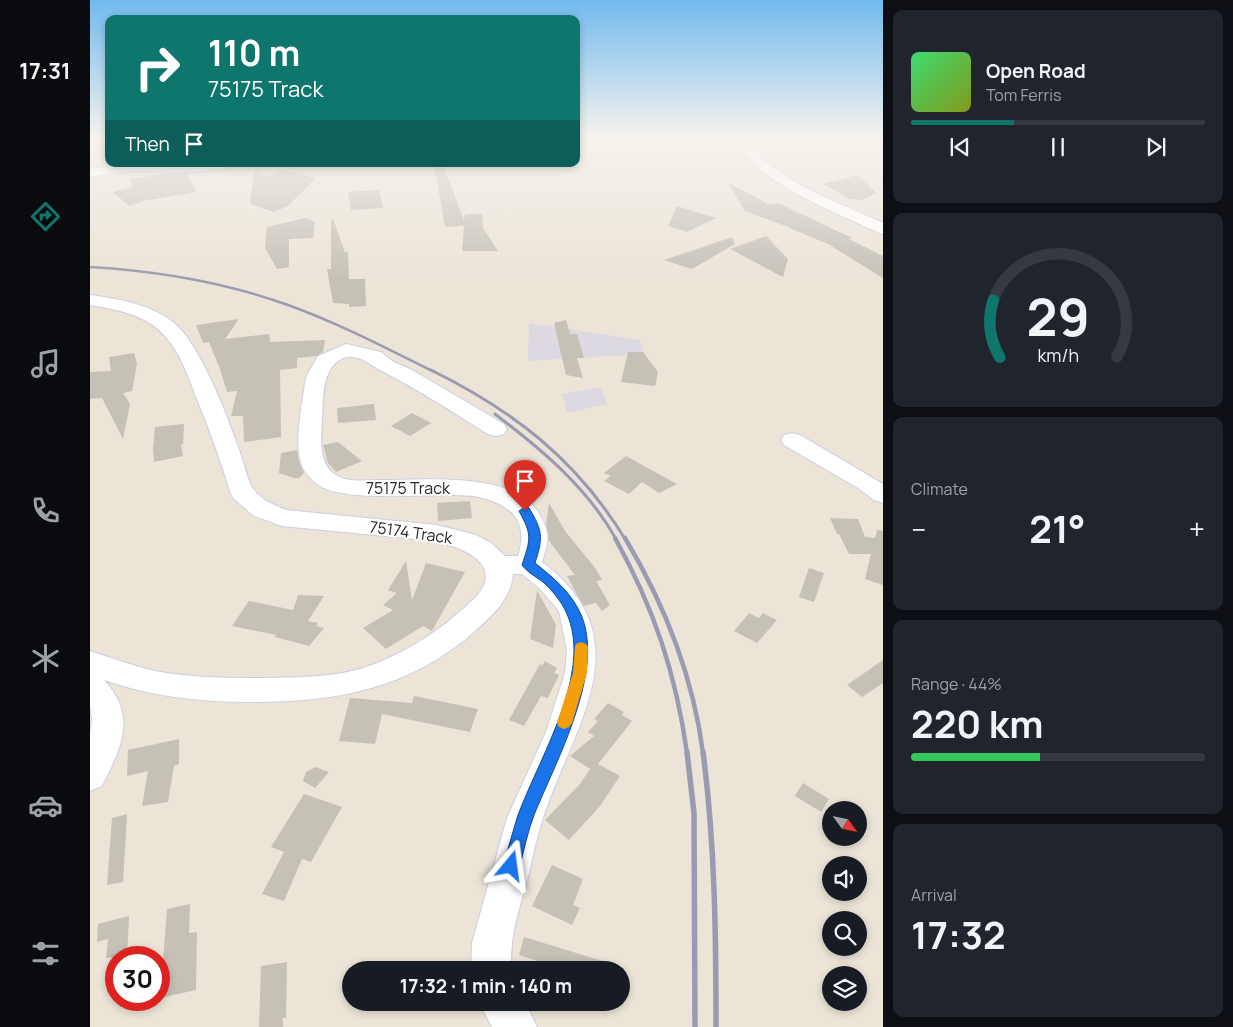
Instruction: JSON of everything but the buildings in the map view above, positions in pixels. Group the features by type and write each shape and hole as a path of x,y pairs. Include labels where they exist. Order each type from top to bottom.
{"street":[{"path":"795,186 883,229"},
{"name":"75174 Track","path":"90,300 116,304 142,312 167,327 180,342 194,365 225,441 243,494 263,510 282,518 437,533 467,541 482,550 549,581 570,607 576,619 582,650 580,673 562,732 522,827 492,943 492,961"},
{"name":"75175 Track","path":"496,429 404,374 385,365 374,356 346,350 325,360 315,383 309,441 315,468 322,477 340,485 362,488 482,490 501,495 520,506 532,520 535,530 535,543 513,565"},
{"path":"792,440 883,494"},
{"path":"90,663 126,676 167,685 219,690 292,690 362,680 393,670 454,635 493,598 500,580 513,565"},
{"path":"90,685 104,702 108,718 102,745 90,776"},
{"path":"506,1011 516,1027"}],"shaded area":[{"path":"529,323 640,340 644,354 528,361"},
{"path":"600,387 607,404 567,413 562,394"}],"railway":[{"path":"90,267 141,271 190,279 264,297 307,312 344,328 434,372"},
{"path":"431,370 490,403 541,440 586,485 625,539"},
{"path":"495,414 562,470 591,502 616,539"},
{"path":"615,538 641,590 662,642 677,696 687,753"},
{"path":"625,538 653,589 675,642 692,696 703,753"},
{"path":"687,752 694,813 695,1027"},
{"path":"703,752 712,855 716,1027"}],"slow traffic":[{"path":"564,723 580,673 581,647"}],"route":[{"path":"511,866 525,818 562,732 580,673 582,650 576,619 570,607 560,592 528,565 535,543 535,530 532,520 525,511"}]}
